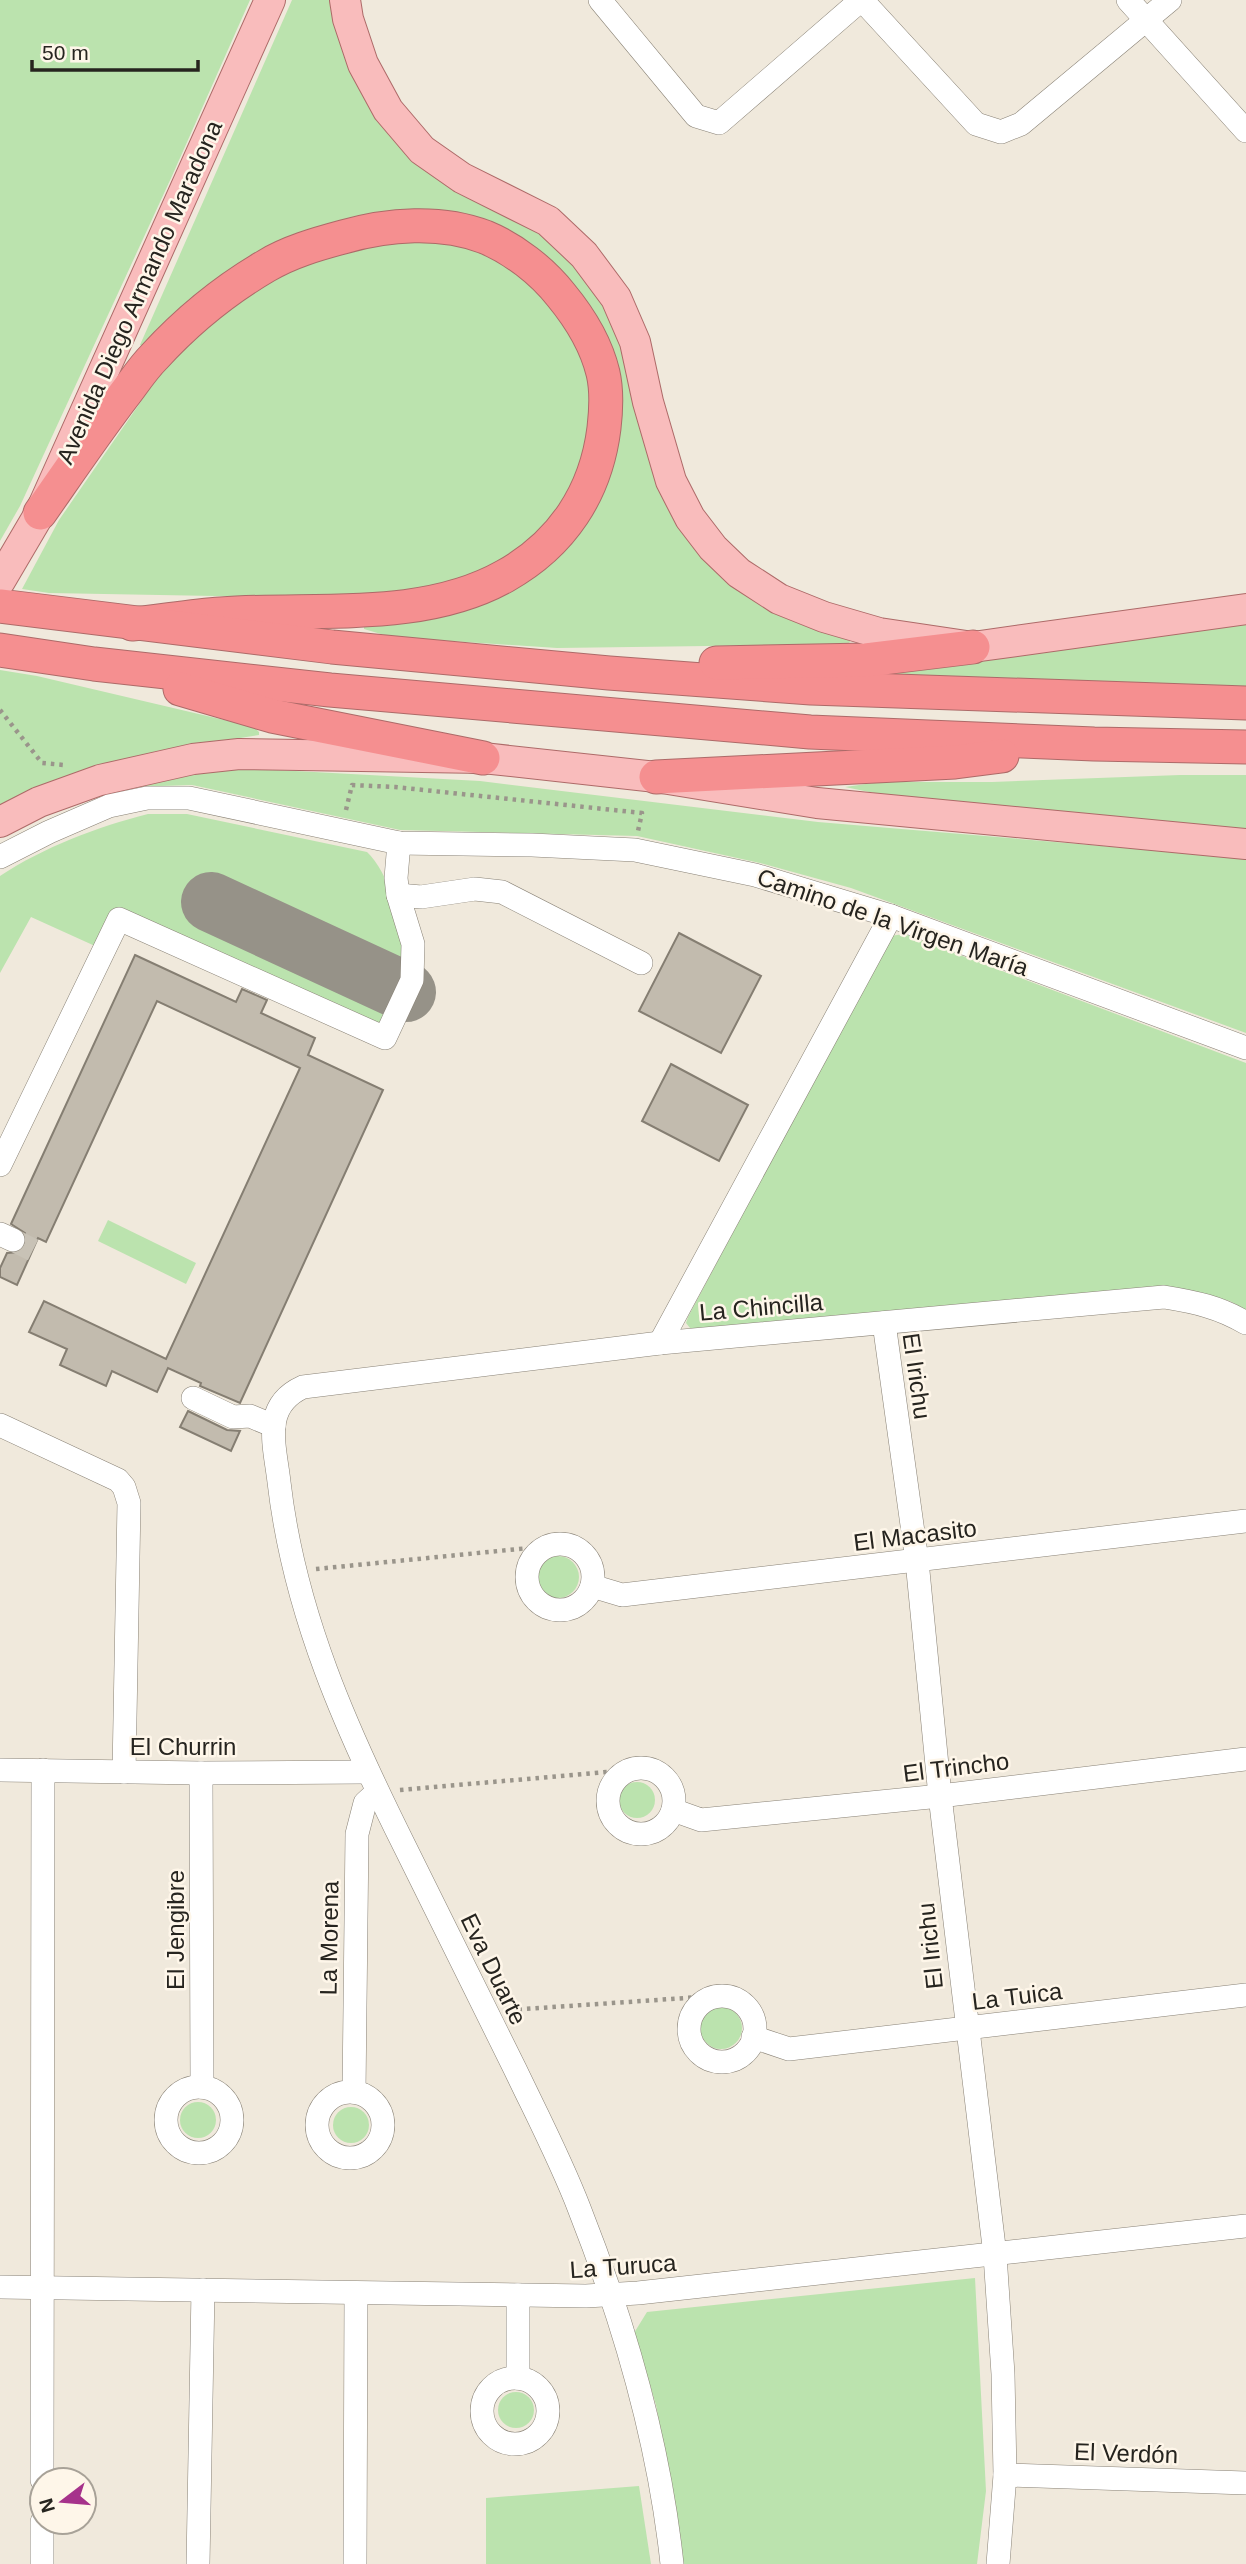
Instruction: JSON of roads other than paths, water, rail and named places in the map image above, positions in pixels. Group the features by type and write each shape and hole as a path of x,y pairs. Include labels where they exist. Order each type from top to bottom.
{"highway":[{"path":"40,513 152,358 208,307 268,265 316,244 362,231 409,225 453,228 486,238 522,259 551,282 575,313 590,340 603,375 606,414 601,450 593,480 581,504 562,531 537,557 503,578 465,594 391,609 221,614 132,624"},
{"path":"0,606 345,648 609,673 811,688 1246,703"},
{"path":"609,673 734,662 866,660 973,647"},
{"path":"0,650 330,690 796,731 1094,744 1246,747"},
{"path":"94,663 272,716 483,758"},
{"path":"656,777 955,762 1094,744"}],"main road":[{"name":"Avenida Diego Armando Maradona","path":"0,581 40,513 270,0"},
{"path":"345,0 348,19 363,64 388,110 422,150 462,178 548,221 584,255 616,298 635,342 650,413 671,481 690,518 713,548 739,573 779,599 824,617 879,633 973,647 1246,609"},
{"path":"0,822 39,802 100,780 193,759 239,754 483,758 656,777 817,803 1246,844"}],"street":[{"path":"600,0 696,116 719,123 862,0 976,124 1001,132 1021,124 1170,0"},
{"path":"1128,0 1246,131"},
{"name":"Camino de la Virgen María","path":"0,857 109,806 148,798 189,798 399,843 635,850 755,874 891,916 1246,1048"},
{"path":"0,1166 119,919 384,1038 412,980 412,944 396,878 399,843"},
{"path":"398,895 421,897 475,889 502,892 641,963"},
{"path":"660,1343 891,916"},
{"name":"La Chincilla","path":"282,1401 291,1392 303,1387 660,1343 1164,1297 1226,1311 1246,1323"},
{"name":"El Irichu","path":"884,1323 916,1561 966,2028 995,2255 1003,2374 1005,2475 998,2564"},
{"path":"194,1398 233,1417 250,1416 274,1426"},
{"name":"Eva Duarte","path":"282,1401 276,1412 274,1426 282,1510 294,1571 330,1687 372,1782 551,2143 578,2204 612,2295 651,2432 672,2564"},
{"path":"0,1425 118,1480 124,1487 129,1503 124,1772"},
{"name":"El Macasito","path":"592,1586 622,1595 1246,1521"},
{"path":"569,1545 578,1550 591,1566 592,1586 587,1596 569,1609 547,1608 531,1593 527,1582 531,1560 549,1546 569,1545"},
{"name":"El Trincho","path":"673,1810 701,1820 940,1796 1246,1759"},
{"path":"644,1768 657,1772 668,1782 673,1795 673,1810 666,1822 655,1831 642,1834 629,1832 618,1825 611,1815 608,1802 610,1789 618,1777 630,1770 644,1768"},
{"name":"El Churrin","path":"0,1770 201,1773 372,1782"},
{"path":"42,2466 43,1770"},
{"name":"El Jengibre","path":"201,1773 202,2087"},
{"name":"La Morena","path":"354,2092 357,1834 372,1782"},
{"name":"La Tuica","path":"753,2037 789,2049 1246,1995"},
{"path":"715,1996 726,1996 746,2006 752,2015 753,2037 742,2055 732,2060 711,2060 694,2047 690,2037 691,2016 696,2007 715,1996"},
{"name":"La Turuca","path":"0,2287 612,2295 1246,2226"},
{"path":"198,2564 203,2290"},
{"path":"355,2564 356,2293"},
{"path":"518,2295 518,2378"},
{"name":"El Verdón","path":"1005,2475 1246,2483"},
{"path":"42,2536 42,2564"}],"tunnel":[{"path":"13,1240 33,1250"}]}
